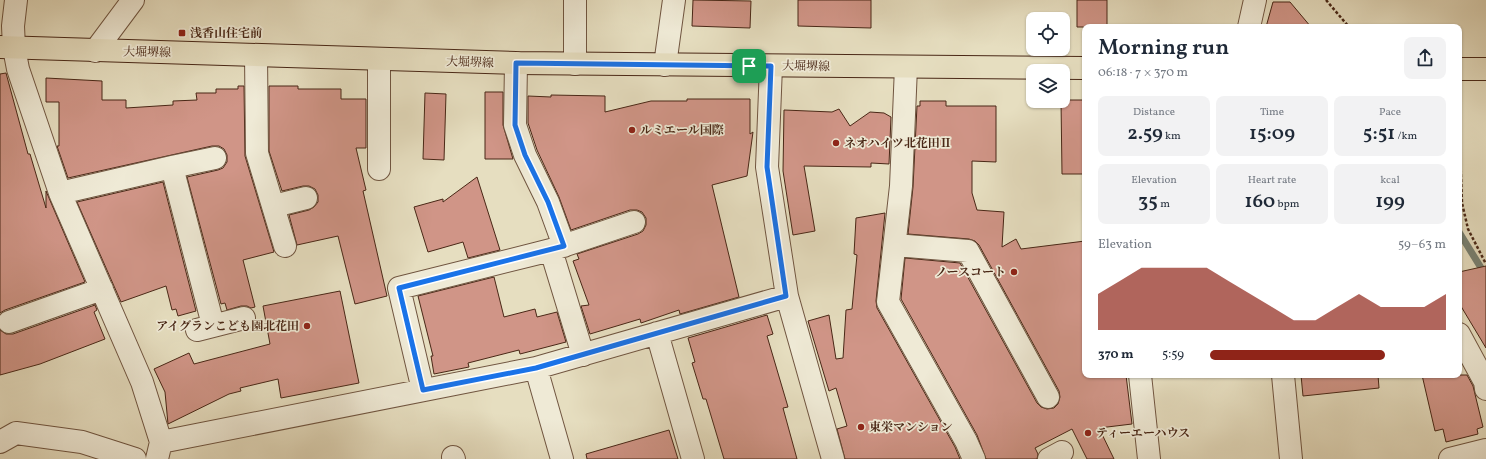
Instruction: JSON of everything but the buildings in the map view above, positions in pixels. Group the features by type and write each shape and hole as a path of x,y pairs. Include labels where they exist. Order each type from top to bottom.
{"main road":[{"name":"大堀堺線","path":"7,48 516,63 1082,68"},
{"path":"1462,69 1486,69"}],"street":[{"path":"16,0 13,26 7,48 18,69 60,194 142,382 159,451 423,390 536,368 786,296"},
{"path":"95,51 133,0"},
{"path":"575,0 575,64"},
{"path":"665,65 674,0"},
{"path":"1250,24 1255,0"},
{"path":"256,55 257,153 285,246"},
{"path":"379,59 379,169"},
{"path":"516,63 515,125 525,155 548,202 557,248 583,355"},
{"path":"771,66 767,167 786,296 833,459"},
{"path":"906,67 902,186 888,302 966,441 974,459"},
{"path":"60,194 215,158"},
{"path":"172,167 205,327 244,318"},
{"path":"274,206 306,198"},
{"path":"423,390 399,288 557,248 634,222"},
{"path":"895,245 968,252 1048,397"},
{"path":"9,322 102,289"},
{"path":"657,333 693,459"},
{"path":"1462,340 1485,382 1486,389"},
{"path":"536,368 562,459"},
{"path":"1140,378 1149,459"},
{"path":"1283,378 1291,459"},
{"path":"8,437 82,442 135,459"},
{"path":"1450,459 1486,450"}],"path":[{"path":"1326,0 1346,24"},
{"path":"1462,203 1468,229 1486,264"}],"waterway":[{"path":"1462,237 1486,276"}],"place":[{"name":"浅香山住宅前","path":"182,33"},
{"name":"ルミエール国際","path":"632,130"},
{"name":"ネオハイツ北花田Ⅱ","path":"836,143"},
{"name":"ノースコート","path":"1014,272"},
{"name":"アイグランこども園北花田","path":"307,326"},
{"name":"東栄マンション","path":"861,427"},
{"name":"ティーエーハウス","path":"1088,433"}],"route":[{"path":"516,63 749,66 771,66 767,167 786,296 536,368 423,390 399,288 564,246 548,202 525,155 515,125 516,63"}]}
